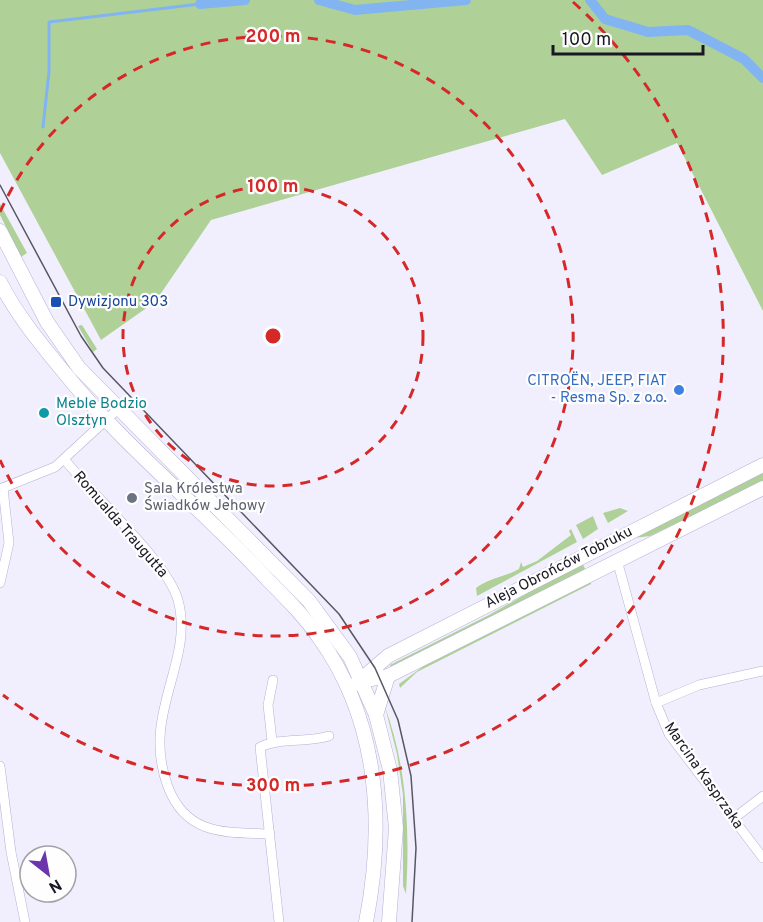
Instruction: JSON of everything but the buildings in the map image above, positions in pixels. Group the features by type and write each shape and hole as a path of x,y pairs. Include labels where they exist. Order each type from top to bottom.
{"main road":[{"path":"0,231 62,347 118,409 309,601 345,648 362,681 375,715 390,770 396,820 392,906 389,922"},
{"path":"0,282 37,338 105,420 236,545 323,643 348,688 362,723 375,789 376,839 366,922"},
{"name":"Aleja Obrońców Tobruku","path":"362,681 388,656 763,465"},
{"name":"Aleja Obrońców Tobruku","path":"348,688 362,681 388,676 763,488"},
{"path":"375,715 388,676"}],"street":[{"path":"0,583 9,543 1,488 65,460 118,409"},
{"name":"Romualda Traugutta","path":"65,460 163,570 178,598 182,628 158,737 161,766 177,806 195,824 207,828 223,832 270,834"},
{"name":"Marcina Kasprzaka","path":"617,560 656,704 669,734 763,858"},
{"path":"656,704 699,685 763,671"},
{"path":"272,741 268,705 273,680"},
{"path":"279,922 260,747 272,741 318,739 329,736"},
{"path":"0,766 11,852 25,922"},
{"path":"732,819 763,796"}],"green space":[{"path":"0,0 763,0 763,311 677,143 602,175 565,119 211,220 155,302 101,340 0,153"},
{"path":"0,204 27,253 21,257 0,215"},
{"path":"82,325 97,349 93,352 78,326"},
{"path":"763,473 763,482 650,536 634,538"},
{"path":"620,508 628,511 608,523 603,513"},
{"path":"593,516 598,529 583,539 576,525"},
{"path":"571,529 577,542 477,596 476,588 519,569 521,562 523,567 537,561 571,535 569,531"},
{"path":"582,562 585,569 391,667 390,665 489,615"},
{"path":"591,580 591,584 417,672 400,688 399,684 428,663"},
{"path":"385,707 398,753 405,799 408,847 406,894 403,886 403,795 397,754"}],"waterway":[{"path":"43,127 49,72 49,22 200,4 199,0"},
{"path":"200,4 245,0"},
{"path":"319,0 355,10 466,0"},
{"path":"590,0 605,19 648,32 688,30 744,59 763,78"}],"tram line":[{"path":"0,185 81,336 103,368 339,614 375,668 398,720 411,776 416,848 412,922"}],"place":[{"name":"Dywizjonu 303","path":"56,302"},
{"name":"CITROËN, JEEP, FIAT - Resma Sp. z o.o.","path":"679,390"},
{"name":"Meble Bodzio Olsztyn","path":"44,413"},
{"name":"Sala Królestwa Świadków Jehowy","path":"132,498"}]}
